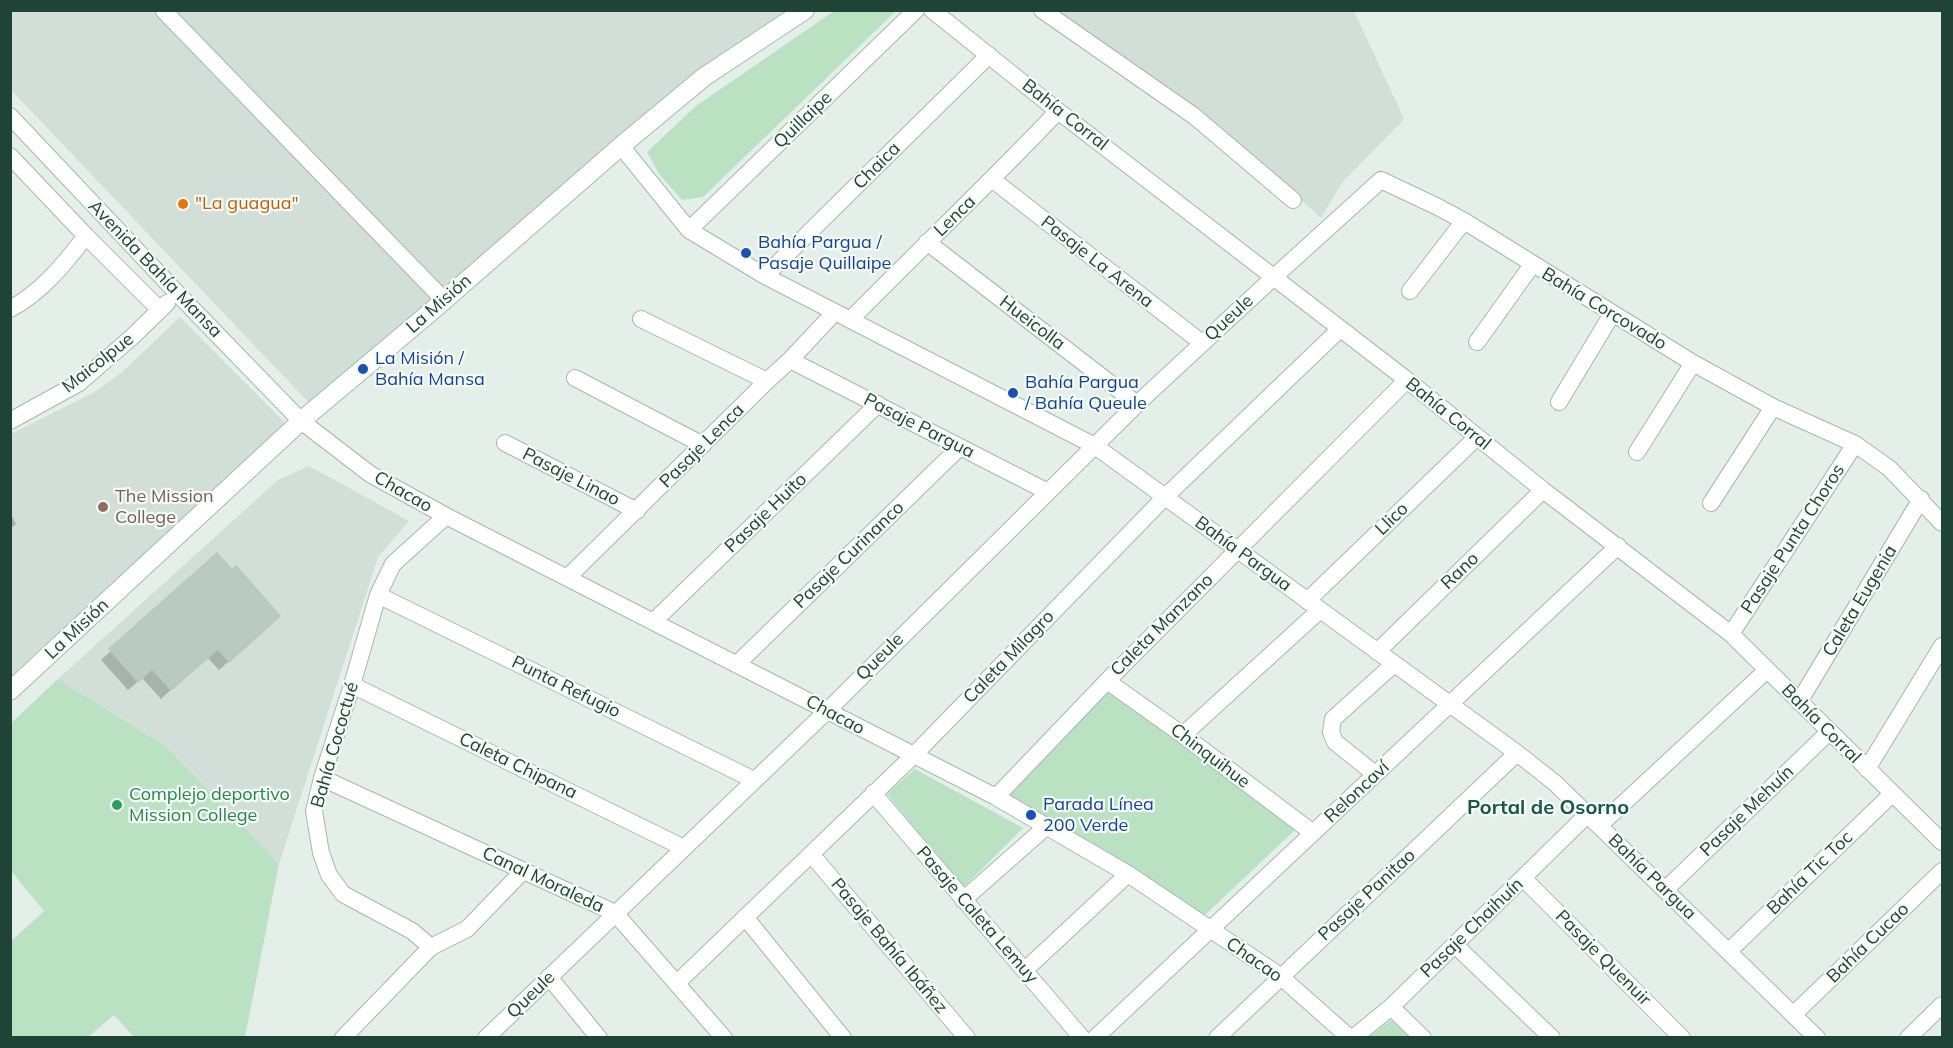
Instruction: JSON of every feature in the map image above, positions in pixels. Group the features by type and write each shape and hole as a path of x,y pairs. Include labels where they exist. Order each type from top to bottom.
{"street":[{"name":"La Misión","path":"10,691 302,421 621,146 704,77 805,10"},
{"name":"Quillaipe","path":"689,230 916,10"},
{"name":"Bahía Corral","path":"932,10 1058,111 1407,380 1543,490 1731,634 1942,842"},
{"path":"1042,10 1194,116 1293,200"},
{"path":"164,11 444,300"},
{"name":"Chaica","path":"765,276 988,55"},
{"name":"Lenca","path":"851,319 993,180 1058,111"},
{"name":"Avenida Bahía Mansa","path":"10,116 302,421"},
{"name":"Bahía Pargua","path":"621,146 689,230 765,276 1095,446 1517,753 1556,783 1817,1038"},
{"name":"Avenida Bahía Mansa","path":"10,156 160,310"},
{"name":"Pasaje La Arena","path":"993,180 1202,344"},
{"name":"Bahía Corcovado","path":"1274,276 1382,180 1464,221 1693,363 1773,407 1855,444 1889,468 1942,523"},
{"path":"1410,291 1464,221"},
{"path":"10,309 26,301 69,258 86,236"},
{"name":"Hueicolla","path":"927,243 1137,404"},
{"path":"1477,342 1532,265"},
{"name":"Queule","path":"486,1038 827,711 1137,404 1274,276"},
{"name":"Maicolpue","path":"10,421 79,383 177,293"},
{"name":"Pasaje Lenca","path":"567,579 766,381 790,360 835,312"},
{"path":"1559,402 1612,314"},
{"path":"641,319 766,381"},
{"name":"Caleta Milagro","path":"677,984 913,756 1165,497 1340,329"},
{"name":"Pasaje Pargua","path":"790,360 1048,492"},
{"path":"1637,452 1693,363"},
{"path":"575,378 703,445"},
{"name":"Caleta Manzano","path":"996,797 1107,681 1407,380"},
{"name":"Pasaje Huito","path":"654,621 878,405"},
{"path":"1711,503 1773,407"},
{"name":"Chacao","path":"302,421 370,474 446,516 996,797 1047,826 1128,874 1280,976 1351,1038"},
{"name":"Llico","path":"1183,735 1314,606 1477,437"},
{"name":"Pasaje Linao","path":"505,443 637,511"},
{"name":"Pasaje Punta Choros","path":"1731,634 1855,444"},
{"name":"Pasaje Curinanco","path":"737,664 960,447"},
{"name":"Rano","path":"1377,652 1543,490"},
{"name":"Caleta Eugenia","path":"1799,702 1921,500"},
{"name":"Bahía Cococtué","path":"431,947 412,931 343,894 329,874 321,853 314,811 378,594 393,564 446,516"},
{"name":"Reloncaví","path":"1095,1038 1618,546"},
{"name":"Punta Refugio","path":"378,594 754,780"},
{"path":"1867,769 1942,646"},
{"path":"1375,774 1335,742 1331,732 1333,719 1394,664"},
{"name":"Pasaje Chaihuín","path":"1351,1038 1391,1007 1523,878 1767,670"},
{"name":"Chinquihue","path":"1107,681 1313,833"},
{"name":"Caleta Chipana","path":"352,685 684,848"},
{"name":"Pasaje Mehuín","path":"1665,890 1829,732"},
{"name":"Pasaje Panitao","path":"1217,1038 1517,753"},
{"name":"Canal Moraleda","path":"322,778 615,914 724,1038"},
{"name":"Pasaje Caleta Lemuy","path":"873,793 1082,1038"},
{"name":"Bahía Tic Toc","path":"1729,951 1892,794"},
{"path":"963,900 1047,826"},
{"name":"Pasaje Bahía Ibáñez","path":"811,854 967,1038"},
{"path":"343,1038 431,947 467,929 523,871"},
{"name":"Bahía Cucao","path":"1793,1015 1942,871"},
{"path":"1025,970 1128,874"},
{"name":"Pasaje Quenuir","path":"1523,878 1682,1038"},
{"path":"745,917 843,1038"},
{"path":"1455,945 1552,1038"},
{"path":"549,977 599,1038"},
{"path":"1908,1038 1942,1005"},
{"path":"1391,1007 1423,1038"}],"shaded area":[{"path":"11,11 792,11 311,405 11,90"},
{"path":"1059,11 1354,11 1404,119 1341,184 1321,218 1222,128"},
{"name":"The Mission College","path":"180,317 286,424 11,676 11,434 93,393 121,373"},
{"path":"309,466 409,521 378,557 279,864 167,747 58,679 278,480"}],"green space":[{"path":"834,11 896,11 703,197 682,200 659,174 647,152 696,106"},
{"name":"Complejo deportivo Mission College","path":"58,679 167,747 279,864 245,1037 134,1037 114,1015 88,1037 11,1037 11,941 44,911 11,871 11,723"},
{"path":"1108,691 1296,829 1205,915 1009,796"},
{"path":"915,769 1023,828 963,888 887,794"},
{"path":"1391,1020 1409,1037 1367,1038"}],"building":[{"path":"217,553 232,570 236,566 280,616 229,662 218,649 171,690 152,669 138,682 109,649"}],"place":[{"name":"\"La guagua\"","path":"183,204"},
{"name":"Bahía Pargua / Pasaje Quillaipe","path":"746,253"},
{"name":"La Misión / Bahía Mansa","path":"363,369"},
{"name":"Bahía Pargua / Bahía Queule","path":"1013,393"},
{"name":"The Mission College","path":"103,507"},
{"name":"Complejo deportivo Mission College","path":"117,805"},
{"name":"Parada Línea 200 Verde","path":"1031,815"}],"district":[{"name":"Portal de Osorno","path":"1548,808"}]}
